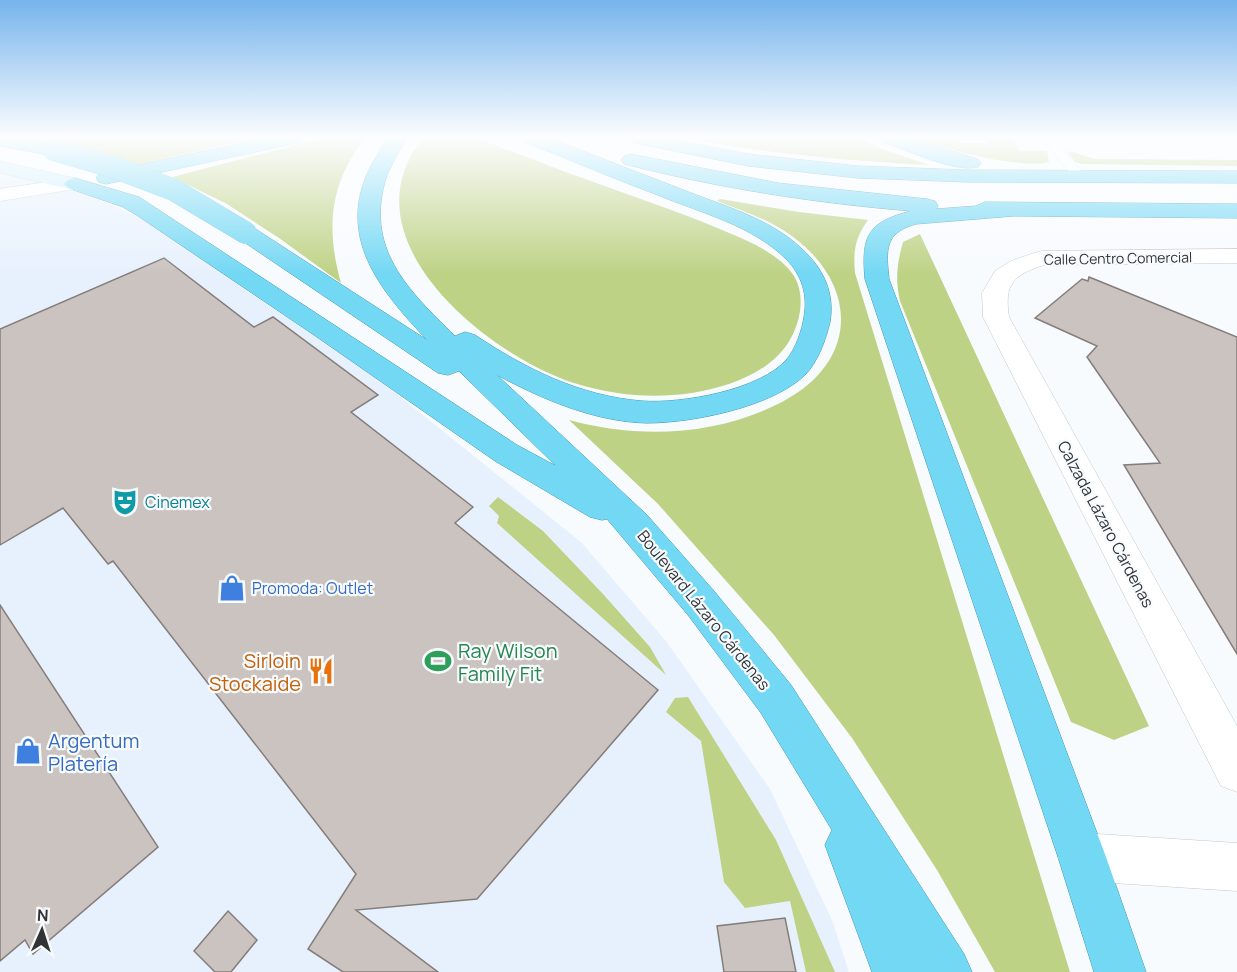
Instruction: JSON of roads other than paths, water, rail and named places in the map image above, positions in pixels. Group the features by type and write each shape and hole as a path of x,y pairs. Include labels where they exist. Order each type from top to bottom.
{"highway":[{"path":"156,183 174,190 246,233 380,319 524,417"},
{"path":"375,183 370,204 371,237 382,269 401,297 468,344 530,382 589,404 646,412 735,399 767,386 796,368 811,339 819,313 816,287 806,267 782,243 728,216 646,183"},
{"path":"747,183 911,205 1007,211 1237,212"},
{"path":"75,184 131,202 146,210 506,453 634,525"},
{"path":"1007,211 915,217 893,223 878,238 875,258 877,279 1082,857 1120,972"},
{"name":"Boulevard Lázaro Cárdenas","path":"401,297 634,525 701,603 776,699 946,972"},
{"path":"821,774 898,972"}],"street":[{"path":"0,193 75,184"},
{"name":"Calle Centro Comercial","path":"1004,276 1021,265 1042,258 1237,256"},
{"name":"Calzada Lázaro Cárdenas","path":"1004,276 995,289 993,302 996,317 1237,771"},
{"path":"1082,857 1237,867"}],"place":[{"name":"Cinemex","path":"125,502"},
{"name":"Promoda: Outlet","path":"232,588"},
{"name":"Ray Wilson Family Fit","path":"438,661"},
{"name":"Sirloin Stockaide","path":"321,671"},
{"name":"Argentum Platería","path":"28,751"}]}
